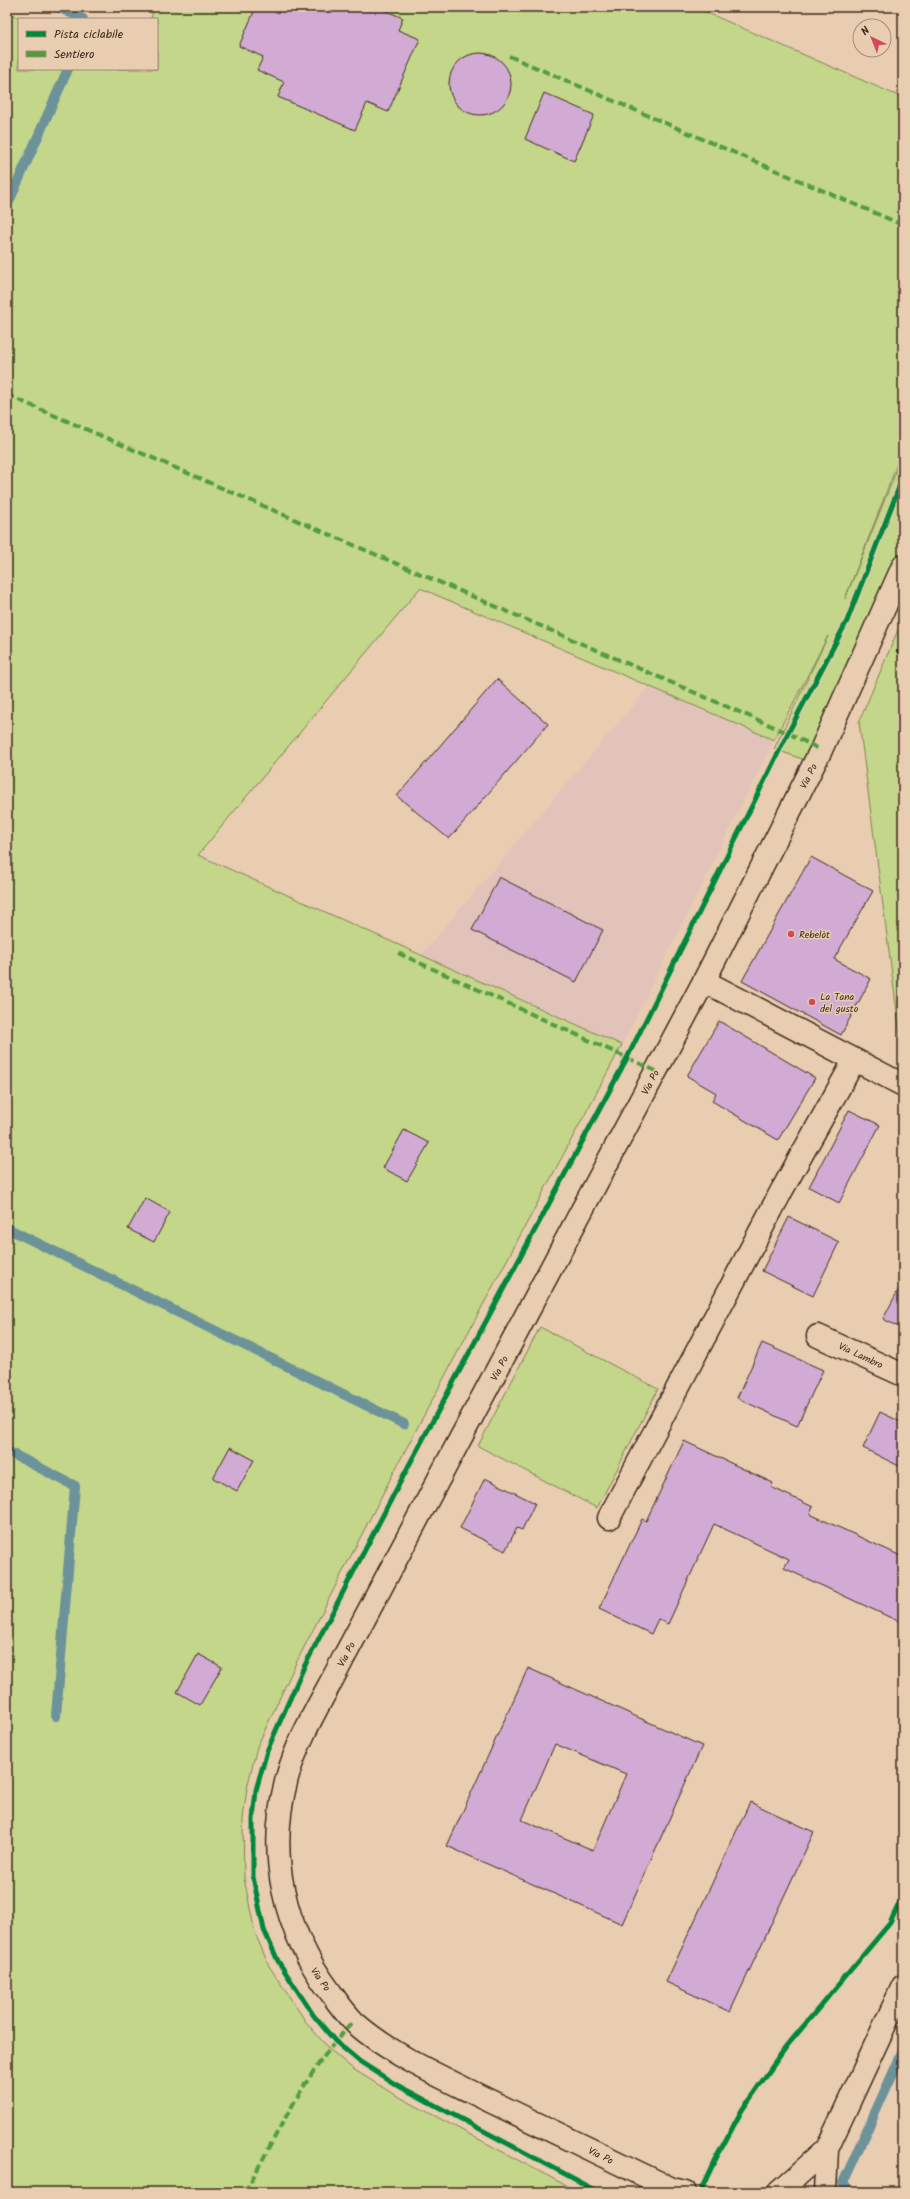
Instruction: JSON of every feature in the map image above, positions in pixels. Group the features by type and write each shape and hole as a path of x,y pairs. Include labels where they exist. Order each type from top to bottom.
{"street":[{"name":"Via Po","path":"677,2191 435,2074 375,2038 354,2021 326,1988 306,1957 290,1921 280,1875 280,1821 283,1794 297,1749 344,1657 704,981 821,750 903,566"},
{"path":"704,981 854,1061 901,1084"},
{"path":"608,1518 782,1190 854,1061"},
{"name":"Via Lambro","path":"818,1336 903,1375"},
{"path":"779,2192 827,2149 898,2007 903,1986"},
{"path":"825,2192 827,2149"}],"shaded area":[{"path":"649,687 774,740 622,1045 421,955"}],"green space":[{"path":"154,7 694,7 903,98 903,449 845,599 903,454 903,568 816,764 774,749 828,636 774,740 420,588 198,855 622,1045 399,1462 295,1665 257,1747 247,1788 243,1819 244,1878 255,1933 269,1966 306,2022 328,2048 353,2069 390,2092 578,2192 7,2192 7,12 20,18 18,18 18,70 158,70 158,18 151,18"},
{"path":"903,618 903,1058 859,722"},
{"path":"540,1327 658,1389 597,1508 478,1446"}],"building":[{"path":"256,7 377,7 403,18 398,30 420,39 388,112 367,103 355,130 278,97 284,82 257,70 263,57 239,46"},
{"path":"480,53 492,55 502,62 509,72 511,84 509,96 502,106 492,113 480,115 468,113 458,106 451,96 449,84 451,72 458,62 468,55"},
{"path":"544,93 594,115 574,161 525,139"},
{"path":"497,679 548,724 449,839 397,796"},
{"path":"811,857 873,891 834,959 871,979 841,1035 742,981"},
{"path":"499,877 603,930 576,982 472,930"},
{"path":"719,1021 815,1078 778,1140 712,1101 716,1093 687,1076"},
{"path":"849,1110 880,1125 839,1203 809,1187"},
{"path":"404,1130 429,1143 407,1181 383,1168"},
{"path":"145,1198 170,1212 154,1242 128,1229"},
{"path":"789,1217 839,1242 813,1296 762,1271"},
{"path":"903,1281 903,1329 883,1319"},
{"path":"762,1343 823,1370 797,1426 737,1398"},
{"path":"880,1412 903,1423 903,1468 863,1448"},
{"path":"684,1441 773,1483 771,1487 813,1507 810,1514 903,1557 902,1623 784,1568 789,1559 714,1524 668,1624 658,1619 651,1634 599,1609 642,1519 646,1521"},
{"path":"230,1447 254,1460 237,1491 213,1478"},
{"path":"485,1478 535,1503 522,1530 517,1528 505,1551 460,1528"},
{"path":"198,1654 222,1667 200,1705 177,1692"},
{"path":"528,1668 702,1746 622,1924 447,1846","holes":["555,1744 626,1774 593,1850 522,1820"]},
{"path":"750,1802 814,1832 730,2012 666,1982"}],"waterway":[{"path":"58,7 81,18"},
{"path":"7,206 68,70"},
{"path":"7,1228 404,1424"},
{"path":"7,1451 75,1486 56,1716"},
{"path":"849,2192 843,2183 903,2051"}],"marked path":[{"path":"509,56 903,225"},
{"path":"7,395 788,733 821,750"},
{"path":"398,953 656,1071"},
{"path":"899,1083 903,1085"},
{"path":"245,2192 281,2125 307,2081 321,2060 354,2021"}],"cycle path":[{"path":"599,2192 395,2084 359,2061 335,2041 314,2016 278,1961 264,1930 253,1877 253,1819 256,1790 267,1751 303,1669 408,1467 627,1058 788,733 847,621 903,477"},
{"path":"700,2192 714,2162 742,2110 786,2047 890,1923 903,1895"}],"place":[{"name":"Rebelòt","path":"791,934"},
{"name":"La Tana del gusto","path":"812,1002"}]}
